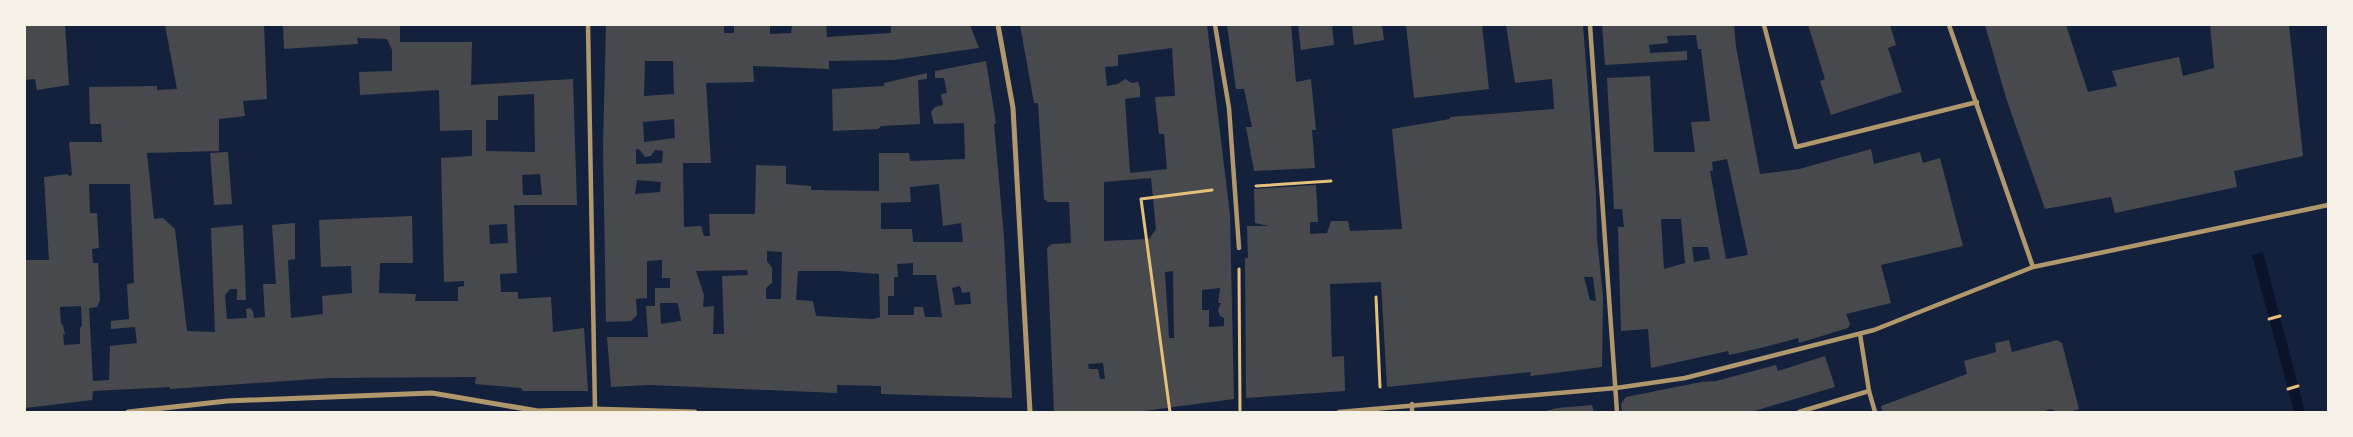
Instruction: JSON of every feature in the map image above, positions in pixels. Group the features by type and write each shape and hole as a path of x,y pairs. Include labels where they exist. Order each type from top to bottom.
{"street":[{"path":"588,25 595,409"},
{"path":"998,25 1013,108 1030,412"},
{"path":"1215,25 1229,108 1239,248"},
{"path":"1590,25 1618,412"},
{"path":"1764,25 1796,147 1977,102"},
{"path":"1949,25 2033,267"},
{"path":"1339,412 1412,404 1616,388 1685,378 1860,334 2033,267 2328,205"},
{"path":"1860,334 1869,391 1875,412"},
{"path":"1800,412 1869,391"},
{"path":"128,412 227,401 432,392 538,411 595,409 695,412"},
{"path":"1412,404 1412,412"}],"path":[{"path":"1170,412 1141,199 1234,187 1331,181"},
{"path":"1239,248 1240,412"},
{"path":"1376,297 1382,408"},
{"path":"2269,319 2280,316"},
{"path":"2288,389 2298,386"}],"water":[{"path":"2263,252 2305,412 2294,412 2252,255"}],"building":[{"path":"25,25 65,25 69,85 37,90 35,79 25,80"},
{"path":"165,25 264,25 267,99 243,101 245,116 219,119 219,151 147,153 154,219 163,218 175,229 187,331 215,332 211,228 243,225 246,300 237,300 237,289 230,289 225,295 227,319 247,318 246,309 250,308 253,311 254,318 265,317 263,284 276,284 272,225 295,223 295,259 288,260 291,318 323,314 322,296 352,293 351,266 321,267 319,220 412,216 413,263 380,263 379,293 416,294 415,301 458,301 458,287 464,286 464,281 444,282 441,158 472,156 472,130 440,131 439,90 360,95 359,72 392,71 392,50 387,39 357,38 358,44 284,49 283,25 400,25 400,42 472,42 471,85 573,79 577,205 514,205 517,273 500,274 501,292 518,292 518,299 551,297 553,332 584,328 588,391 523,391 521,388 475,384 476,377 329,378 170,389 170,387 93,391 92,400 25,408 25,260 49,260 44,177 72,175 69,142 102,142 101,124 90,124 89,87 157,86 157,90 177,89","holes":["534,94 535,152 486,151 486,120 498,120 498,96","540,174 542,195 523,195 522,175","89,184 130,184 134,283 127,284 129,319 111,321 111,329 135,327 137,343 110,346 109,380 93,381 89,308 97,307 100,300 98,263 93,263 92,249 99,248 97,213 90,213","507,224 508,243 490,244 489,225","81,306 80,344 64,345 63,334 65,335 63,325 61,324 60,307"]},
{"path":"606,25 724,25 724,33 734,33 734,25 770,25 770,34 791,33 792,25 826,25 827,37 891,33 891,25 970,25 979,48 894,60 829,61 829,69 753,66 754,82 706,83 711,163 683,163 684,227 701,226 704,236 710,236 709,214 755,214 756,165 786,166 786,184 811,186 811,190 879,191 879,153 909,153 910,161 965,159 964,123 934,124 931,112 935,107 943,105 941,94 947,93 944,78 935,78 935,71 986,61 996,123 994,124 1004,237 1012,398 881,394 881,386 837,385 837,393 650,385 611,387 607,337 648,337 646,306 655,306 655,288 670,288 670,278 662,278 662,260 647,261 647,298 636,299 637,315 631,321 606,322 603,146","holes":["645,61 673,61 674,94 644,96","674,119 675,138 644,142 643,122","636,149 640,150 645,157 651,156 655,150 663,151 662,163 636,164","637,180 661,182 660,192 635,194","939,184 943,226 961,223 963,242 913,242 912,229 881,229 881,203 911,202 910,187","767,251 782,252 781,299 766,299 766,288 772,283 772,268 767,261","913,263 913,275 936,275 942,317 925,317 923,307 914,307 914,315 888,315 888,296 894,296 894,277 898,277 897,264","747,270 748,275 722,276 724,334 713,334 714,306 703,307 704,295 696,271","798,271 839,271 879,274 880,317 873,319 816,316 813,301 796,300","960,286 962,293 970,292 971,304 955,305 952,288","660,303 678,303 681,321 661,324"]},
{"path":"1020,25 1207,25 1230,215 1234,399 1136,412 1054,412 1047,248 1052,244 1071,243 1069,202 1048,202 1044,199 1038,103 1034,103","holes":["1172,48 1175,96 1155,97 1159,134 1164,134 1167,169 1130,173 1125,99 1140,97 1140,88 1138,82 1132,83 1125,79 1118,84 1107,86 1105,67 1118,66 1118,55","1151,178 1156,229 1149,239 1104,241 1104,182","1173,271 1174,338 1169,338 1165,272","1220,288 1218,303 1221,303 1218,310 1220,316 1224,318 1224,326 1209,327 1209,310 1202,310 1202,290","1103,363 1105,379 1100,379 1098,369 1089,369 1088,364"]},
{"path":"1227,25 1291,25 1296,82 1311,79 1316,130 1312,130 1315,168 1254,171 1246,127 1252,127 1244,89 1236,89"},
{"path":"1298,25 1332,25 1334,45 1301,50"},
{"path":"1352,25 1382,25 1384,40 1354,45"},
{"path":"1406,25 1482,25 1489,89 1414,98"},
{"path":"1506,25 1583,25 1596,194 1597,239 1603,296 1602,367 1530,376 1531,372 1387,387 1381,282 1330,284 1332,357 1344,356 1345,391 1246,398 1245,258 1248,258 1247,226 1269,226 1255,223 1254,189 1316,185 1318,222 1310,222 1310,234 1327,233 1331,221 1348,221 1350,231 1402,229 1392,129 1450,119 1450,117 1554,109 1552,79 1515,83","holes":["1584,277 1593,277 1596,301 1590,300"]},
{"path":"1602,25 1734,25 1736,47 1760,174 1799,169 1871,149 1874,164 1920,152 1923,163 1940,158 1963,246 1881,265 1891,303 1846,314 1850,324 1848,328 1799,343 1798,338 1729,355 1728,351 1651,368 1648,329 1621,331 1618,227 1624,227 1622,209 1614,209 1607,78 1650,76 1654,152 1695,152 1691,122 1710,121 1701,49 1698,49 1696,35 1667,36 1668,43 1649,45 1650,53 1687,51 1687,60 1605,65","holes":["1727,159 1748,255 1726,259 1710,171 1713,171 1712,162","1661,219 1681,219 1685,263 1664,269","1692,247 1708,247 1710,259 1694,262"]},
{"path":"1808,25 1890,25 1896,45 1888,48 1902,92 1831,115 1820,81 1825,79"},
{"path":"1985,25 2066,25 2088,92 2117,86 2112,71 2179,57 2183,76 2214,68 2210,25 2289,25 2303,156 2234,171 2237,187 2115,213 2111,197 2045,209 2007,101"},
{"path":"927,73 927,79 918,80 920,124 881,126 878,129 833,131 832,89 884,86 884,83"},
{"path":"228,152 232,204 214,205 210,153"},
{"path":"2009,340 2012,352 2057,340 2062,343 2079,409 2069,412 2057,412 2051,409 2042,412 1882,412 1881,406 1967,374 1964,361 1996,352 1995,343"},
{"path":"1825,356 1835,387 1751,412 1622,412 1621,404 1626,397 1701,382 1716,381 1776,365 1778,371"},
{"path":"1592,405 1594,412 1542,412 1557,408"}]}
